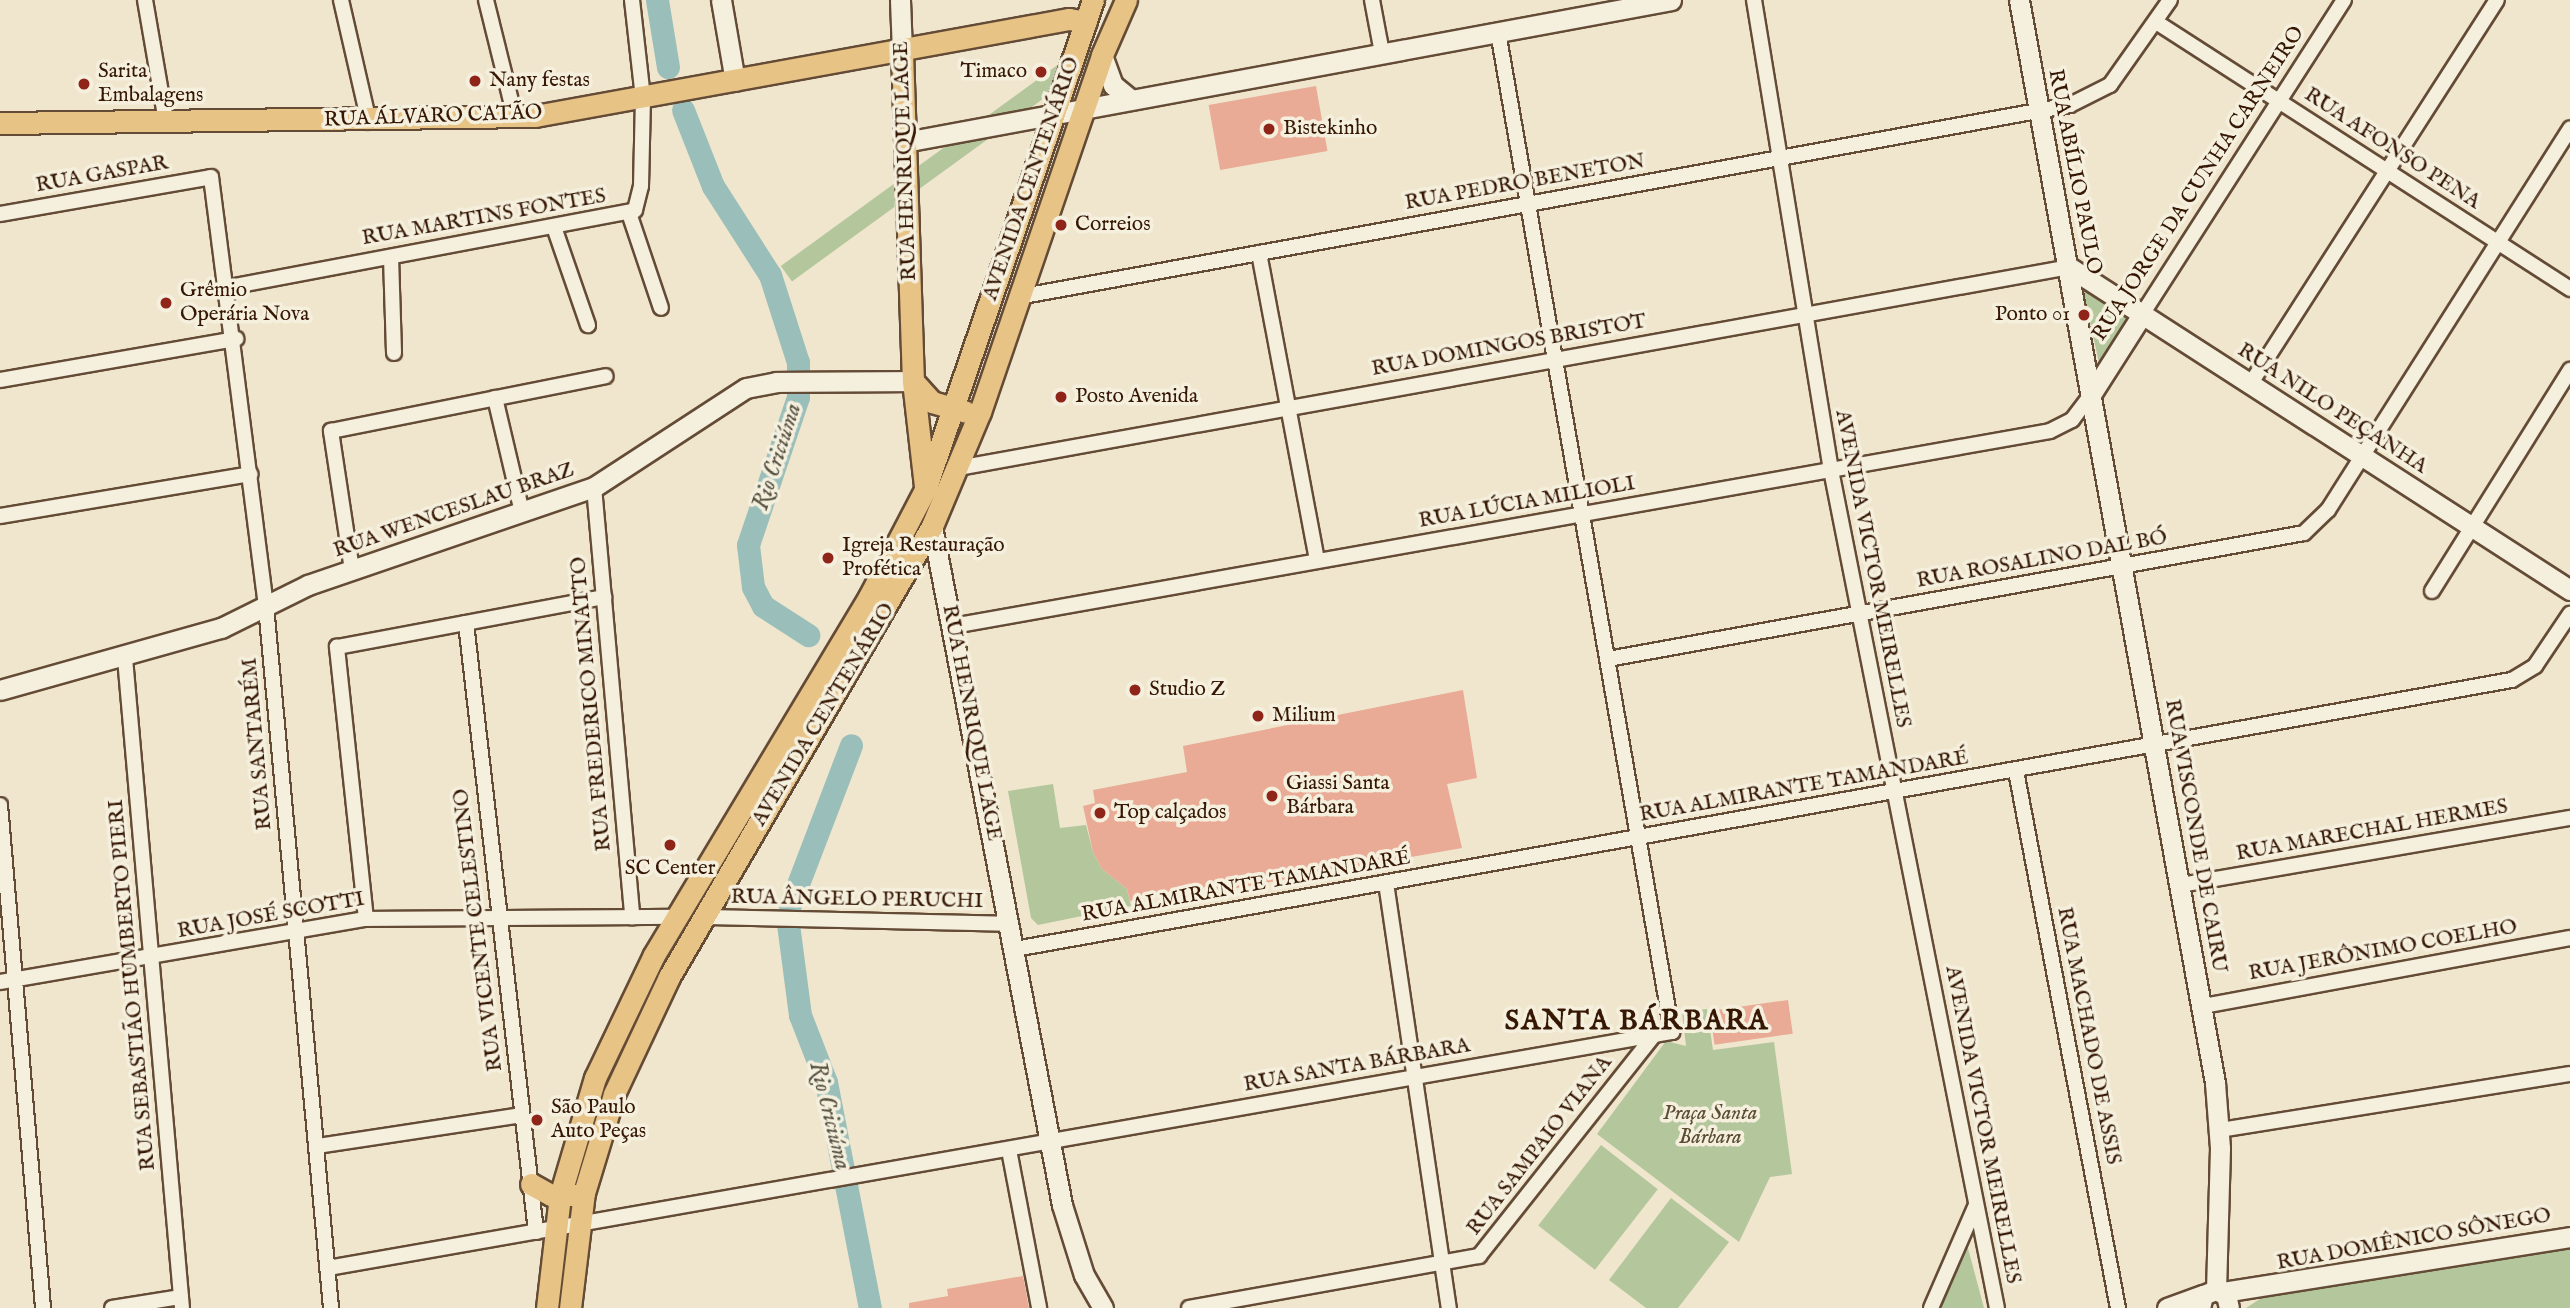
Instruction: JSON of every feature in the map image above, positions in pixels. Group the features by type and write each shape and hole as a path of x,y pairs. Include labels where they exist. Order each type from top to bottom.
{"main road":[{"name":"AVENIDA CENTENÁRIO","path":"570,1308 584,1193 614,1094 636,1042 704,917 932,526 980,412 1102,55 1126,0"},
{"name":"RUA ÁLVARO CATÃO","path":"0,123 369,122 515,117 643,98 902,51 1085,12"},
{"name":"AVENIDA CENTENÁRIO","path":"547,1308 545,1231 560,1196 595,1078 635,991 676,917 869,597 925,490 1054,113 1085,12"},
{"path":"1085,12 1102,55"},
{"name":"RUA HENRIQUE LAGE","path":"902,51 913,380 925,490 932,526"},
{"path":"913,380 932,402 953,412 980,412"},
{"path":"531,1184 560,1196 584,1193"}],"street":[{"path":"145,0 166,121"},
{"path":"341,0 369,122"},
{"path":"486,0 515,117"},
{"name":"RUA MARTINS FONTES","path":"229,287 629,213 640,197 643,98 632,0"},
{"path":"721,0 735,81"},
{"name":"RUA HENRIQUE LAGE","path":"900,0 902,51"},
{"path":"1372,0 1382,53"},
{"path":"905,142 1671,0"},
{"name":"AVENIDA VICTOR MEIRELLES","path":"1754,0 1802,315 1997,1308"},
{"name":"RUA ABÍLIO PAULO","path":"2019,0 2092,393"},
{"name":"RUA PEDRO BENETON","path":"1018,297 2081,101 2110,85 2170,0"},
{"name":"RUA JORGE DA CUNHA CARNEIRO","path":"2092,393 2344,0"},
{"path":"2251,383 2497,0"},
{"name":"RUA AFONSO PENA","path":"2156,22 2570,289"},
{"path":"1497,32 1638,838"},
{"path":"1102,55 1113,85 1130,99"},
{"name":"RUA ROSALINO DAL BÓ","path":"1608,659 2304,533 2321,520 2570,128"},
{"name":"RUA GASPAR","path":"0,214 211,177"},
{"name":"RUA SANTARÉM","path":"211,177 236,339 266,606 331,1308"},
{"path":"629,213 660,308"},
{"path":"554,227 588,325"},
{"path":"1259,253 1317,562"},
{"path":"391,257 394,353"},
{"name":"RUA NILO PEÇANHA","path":"2068,267 2570,590"},
{"name":"RUA DOMINGOS BRISTOT","path":"958,468 2068,267"},
{"path":"0,380 236,339"},
{"path":"2432,591 2570,370"},
{"path":"352,570 331,431 606,376"},
{"name":"RUA WENCESLAU BRAZ","path":"0,690 125,658 221,628 352,570 594,487 736,392 786,382 913,380"},
{"name":"RUA LÚCIA MILIOLI","path":"953,626 2050,431 2072,420 2092,393"},
{"name":"RUA VISCONDE DE CAIRU","path":"2092,393 2182,885 2203,1006 2220,1130 2214,1299"},
{"path":"495,398 522,512"},
{"path":"0,516 251,474"},
{"name":"RUA FREDERICO MINATTO","path":"594,487 632,917"},
{"name":"RUA HENRIQUE LAGE","path":"932,526 1050,1142 1072,1243 1102,1308"},
{"path":"366,919 337,647 604,597"},
{"name":"RUA ALMIRANTE TAMANDARÉ","path":"1015,949 2157,746 2512,680 2535,666 2570,614"},
{"name":"RUA VICENTE CELESTINO","path":"466,623 522,1115 531,1184 545,1231"},
{"name":"RUA SEBASTIÃO HUMBERTO PIERI","path":"125,658 182,1302"},
{"name":"RUA MACHADO DE ASSIS","path":"2015,771 2118,1308"},
{"path":"0,805 7,981 43,1308"},
{"name":"RUA MARECHAL HERMES","path":"2182,885 2570,818"},
{"name":"RUA SANTA BÁRBARA","path":"328,1268 1672,1032 1638,838"},
{"path":"1386,883 1445,1263 1449,1308"},
{"name":"RUA JOSÉ SCOTTI","path":"7,981 366,919 676,917"},
{"name":"RUA ÂNGELO PERUCHI","path":"704,917 1010,924"},
{"name":"RUA JERÔNIMO COELHO","path":"2203,1006 2570,938"},
{"name":"RUA SAMPAIO VIANA","path":"1189,1308 1479,1256 1654,1035"},
{"path":"2220,1130 2570,1074"},
{"path":"317,1146 522,1115"},
{"path":"1009,1150 1038,1308"},
{"path":"1931,1308 1976,1205"},
{"name":"RUA DOMÊNICO SÔNEGO","path":"2170,1308 2570,1237"},
{"name":"RUA DOMÊNICO SÔNEGO","path":"2235,1308 2266,1289"},
{"path":"112,1308 182,1302"}],"green space":[{"path":"1085,45 1096,60 792,281 781,266"},
{"path":"2082,285 2136,320 2101,372"},
{"path":"1053,784 1060,828 1086,825 1093,852 1102,869 1127,889 1131,906 1038,925 1031,918 1008,791"},
{"name":"Praça Santa Bárbara","path":"1707,1009 1713,1050 1774,1042 1792,1174 1770,1177 1739,1242 1597,1134 1666,1041 1686,1046 1682,1012"},
{"path":"1601,1145 1658,1189 1595,1270 1538,1225"},
{"path":"1671,1198 1729,1242 1678,1308 1646,1308 1609,1280"},
{"path":"1965,1237 1984,1308 1935,1308"},
{"path":"2570,1247 2570,1308 2246,1308 2263,1297"}],"building":[{"name":"Bistekinho","path":"1316,86 1327,151 1220,170 1209,105"},
{"name":"Giassi Santa Bárbara","path":"1463,690 1477,778 1447,784 1462,848 1208,893 1207,887 1130,901 1127,889 1102,869 1093,852 1083,806 1095,803 1093,790 1187,772 1183,746"},
{"path":"1788,1000 1793,1034 1715,1045 1710,1011"},
{"path":"1023,1276 1029,1308 909,1308 909,1303 948,1296 947,1289"}],"waterway":[{"name":"Rio Criciúma","path":"657,0 668,67"},
{"name":"Rio Criciúma","path":"683,110 713,186 770,275 798,362 798,397 748,545 753,587 763,606 808,635"},
{"name":"Rio Criciúma","path":"790,905 851,745"},
{"name":"Rio Criciúma","path":"788,924 800,1015 826,1082 870,1308"}],"place":[{"name":"Timaco","path":"1041,72"},
{"name":"Nany festas","path":"475,81"},
{"name":"Sarita Embalagens","path":"84,84"},
{"name":"Bistekinho","path":"1269,129"},
{"name":"Correios","path":"1061,225"},
{"name":"Grêmio Operária Nova","path":"166,303"},
{"name":"Ponto 01","path":"2084,315"},
{"name":"Posto Avenida","path":"1061,397"},
{"name":"Igreja Restauração Profética","path":"828,558"},
{"name":"Studio Z","path":"1135,690"},
{"name":"Milium","path":"1258,716"},
{"name":"Giassi Santa Bárbara","path":"1272,796"},
{"name":"Top calçados","path":"1100,813"},
{"name":"SC Center","path":"670,845"},
{"name":"São Paulo Auto Peças","path":"537,1120"}],"district":[{"name":"SANTA BÁRBARA","path":"1637,1022"}]}
